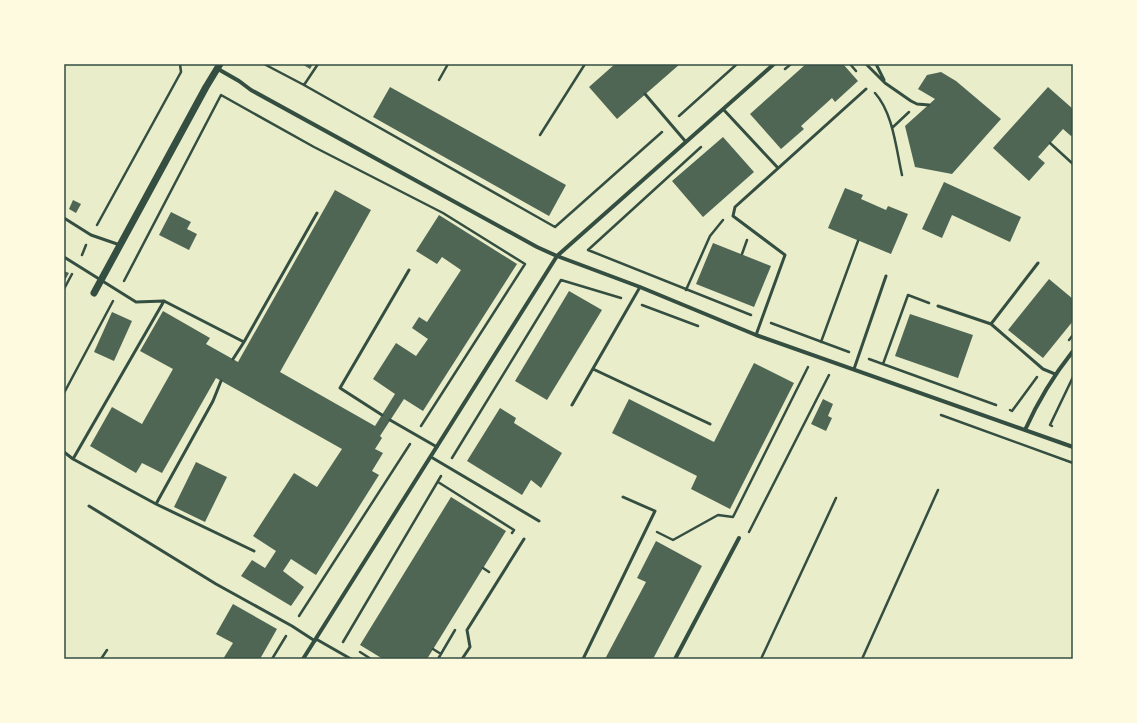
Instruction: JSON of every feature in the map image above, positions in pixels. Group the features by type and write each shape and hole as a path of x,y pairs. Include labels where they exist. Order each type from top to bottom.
{"street":[{"path":"303,659 557,256 774,64"},
{"path":"94,293 219,66 251,90 537,247 557,256 640,287 756,335 1073,447"},
{"path":"1025,430 1035,408 1055,374 1073,350"},
{"path":"675,659 739,538"}],"lane":[{"path":"866,64 885,83 914,103 929,105"},
{"path":"876,64 885,83"},
{"path":"756,335 785,255 733,216 735,207 866,90"},
{"path":"645,94 686,142"},
{"path":"723,109 778,168"},
{"path":"233,359 317,213"},
{"path":"64,218 91,235 121,246"},
{"path":"64,257 136,302 164,301 244,342"},
{"path":"991,324 1038,263"},
{"path":"382,415 340,388 409,270"},
{"path":"854,369 886,276"},
{"path":"572,405 640,287"},
{"path":"73,459 164,301"},
{"path":"938,306 991,324 1043,369 1055,374"},
{"path":"593,369 710,424"},
{"path":"156,504 213,401 221,381"},
{"path":"390,420 437,447"},
{"path":"64,452 73,459 156,504 254,550"},
{"path":"431,457 539,521"},
{"path":"583,659 655,511 623,497"},
{"path":"89,506 216,584 351,659"},
{"path":"462,659 470,648 467,630 524,539"}],"path":[{"path":"64,289 91,235 181,72 180,64"},
{"path":"264,64 304,85 555,227 737,64"},
{"path":"304,85 318,64"},
{"path":"439,80 448,64"},
{"path":"540,135 585,64"},
{"path":"780,74 791,64"},
{"path":"850,64 860,75"},
{"path":"874,91 884,105 892,128 902,175"},
{"path":"64,393 221,95 314,147 443,213 526,264 272,659"},
{"path":"892,128 919,104"},
{"path":"1050,143 1073,164"},
{"path":"703,145 588,250 762,320 998,406"},
{"path":"686,290 710,236 735,207"},
{"path":"816,356 858,241"},
{"path":"337,651 447,466 561,280 632,301 705,328"},
{"path":"883,364 908,295 938,306"},
{"path":"801,364 815,369"},
{"path":"647,528 673,540 718,515 733,517 808,367"},
{"path":"746,538 829,374 836,377"},
{"path":"1050,425 1073,377"},
{"path":"1005,408 1012,411"},
{"path":"940,414 1073,463"},
{"path":"438,482 514,530 510,536"},
{"path":"862,659 938,490"},
{"path":"761,659 836,498"},
{"path":"485,579 493,566"},
{"path":"483,568 489,572"},
{"path":"438,659 457,627"},
{"path":"433,649 441,654"},
{"path":"101,659 107,650"}],"building":[{"path":"302,64 313,64 310,69"},
{"path":"615,64 680,64 617,119 589,87"},
{"path":"806,64 843,64 858,81 835,102 832,98 801,126 804,129 781,149 750,114"},
{"path":"941,72 956,81 1001,119 952,174 915,167 905,126 935,99 918,89 927,75"},
{"path":"390,87 566,185 549,216 373,117"},
{"path":"1048,87 1073,109 1073,134 1071,136 1063,129 1038,157 1045,163 1029,181 993,148"},
{"path":"723,137 754,172 703,217 672,181"},
{"path":"944,182 1021,217 1010,242 952,215 942,238 922,229"},
{"path":"845,188 863,195 861,199 886,210 888,206 908,214 891,254 828,228"},
{"path":"335,190 371,210 280,372 375,426 395,394 373,379 396,343 416,356 428,339 412,328 419,317 427,322 461,270 442,257 437,264 416,251 439,215 517,264 423,411 404,399 380,436 382,438 375,449 383,453 372,471 379,475 316,575 291,559 283,571 304,587 291,606 241,576 252,560 265,568 276,551 253,536 294,473 317,487 342,449 216,378 162,473 142,463 136,473 90,446 112,407 142,424 173,369 140,351 163,311 210,338 206,344 238,362"},
{"path":"73,200 81,204 76,213 69,209"},
{"path":"171,212 191,222 187,229 197,234 189,250 159,235"},
{"path":"713,243 771,266 754,307 696,284"},
{"path":"64,271 69,273 64,282"},
{"path":"1049,279 1073,299 1073,321 1043,358 1008,330"},
{"path":"569,291 602,310 547,400 515,381"},
{"path":"112,312 132,321 114,361 94,352"},
{"path":"910,314 973,335 958,378 895,356"},
{"path":"754,363 794,383 730,509 691,489 697,476 612,433 629,399 714,442"},
{"path":"823,399 833,404 828,416 832,418 826,431 811,424"},
{"path":"500,408 516,418 514,423 562,453 541,488 531,480 522,495 467,461"},
{"path":"196,462 227,477 205,522 174,507"},
{"path":"451,497 506,531 427,659 383,659 360,645"},
{"path":"656,541 702,566 653,659 605,659 646,582 637,578"},
{"path":"233,604 277,629 260,659 223,659 233,643 216,634"}]}
